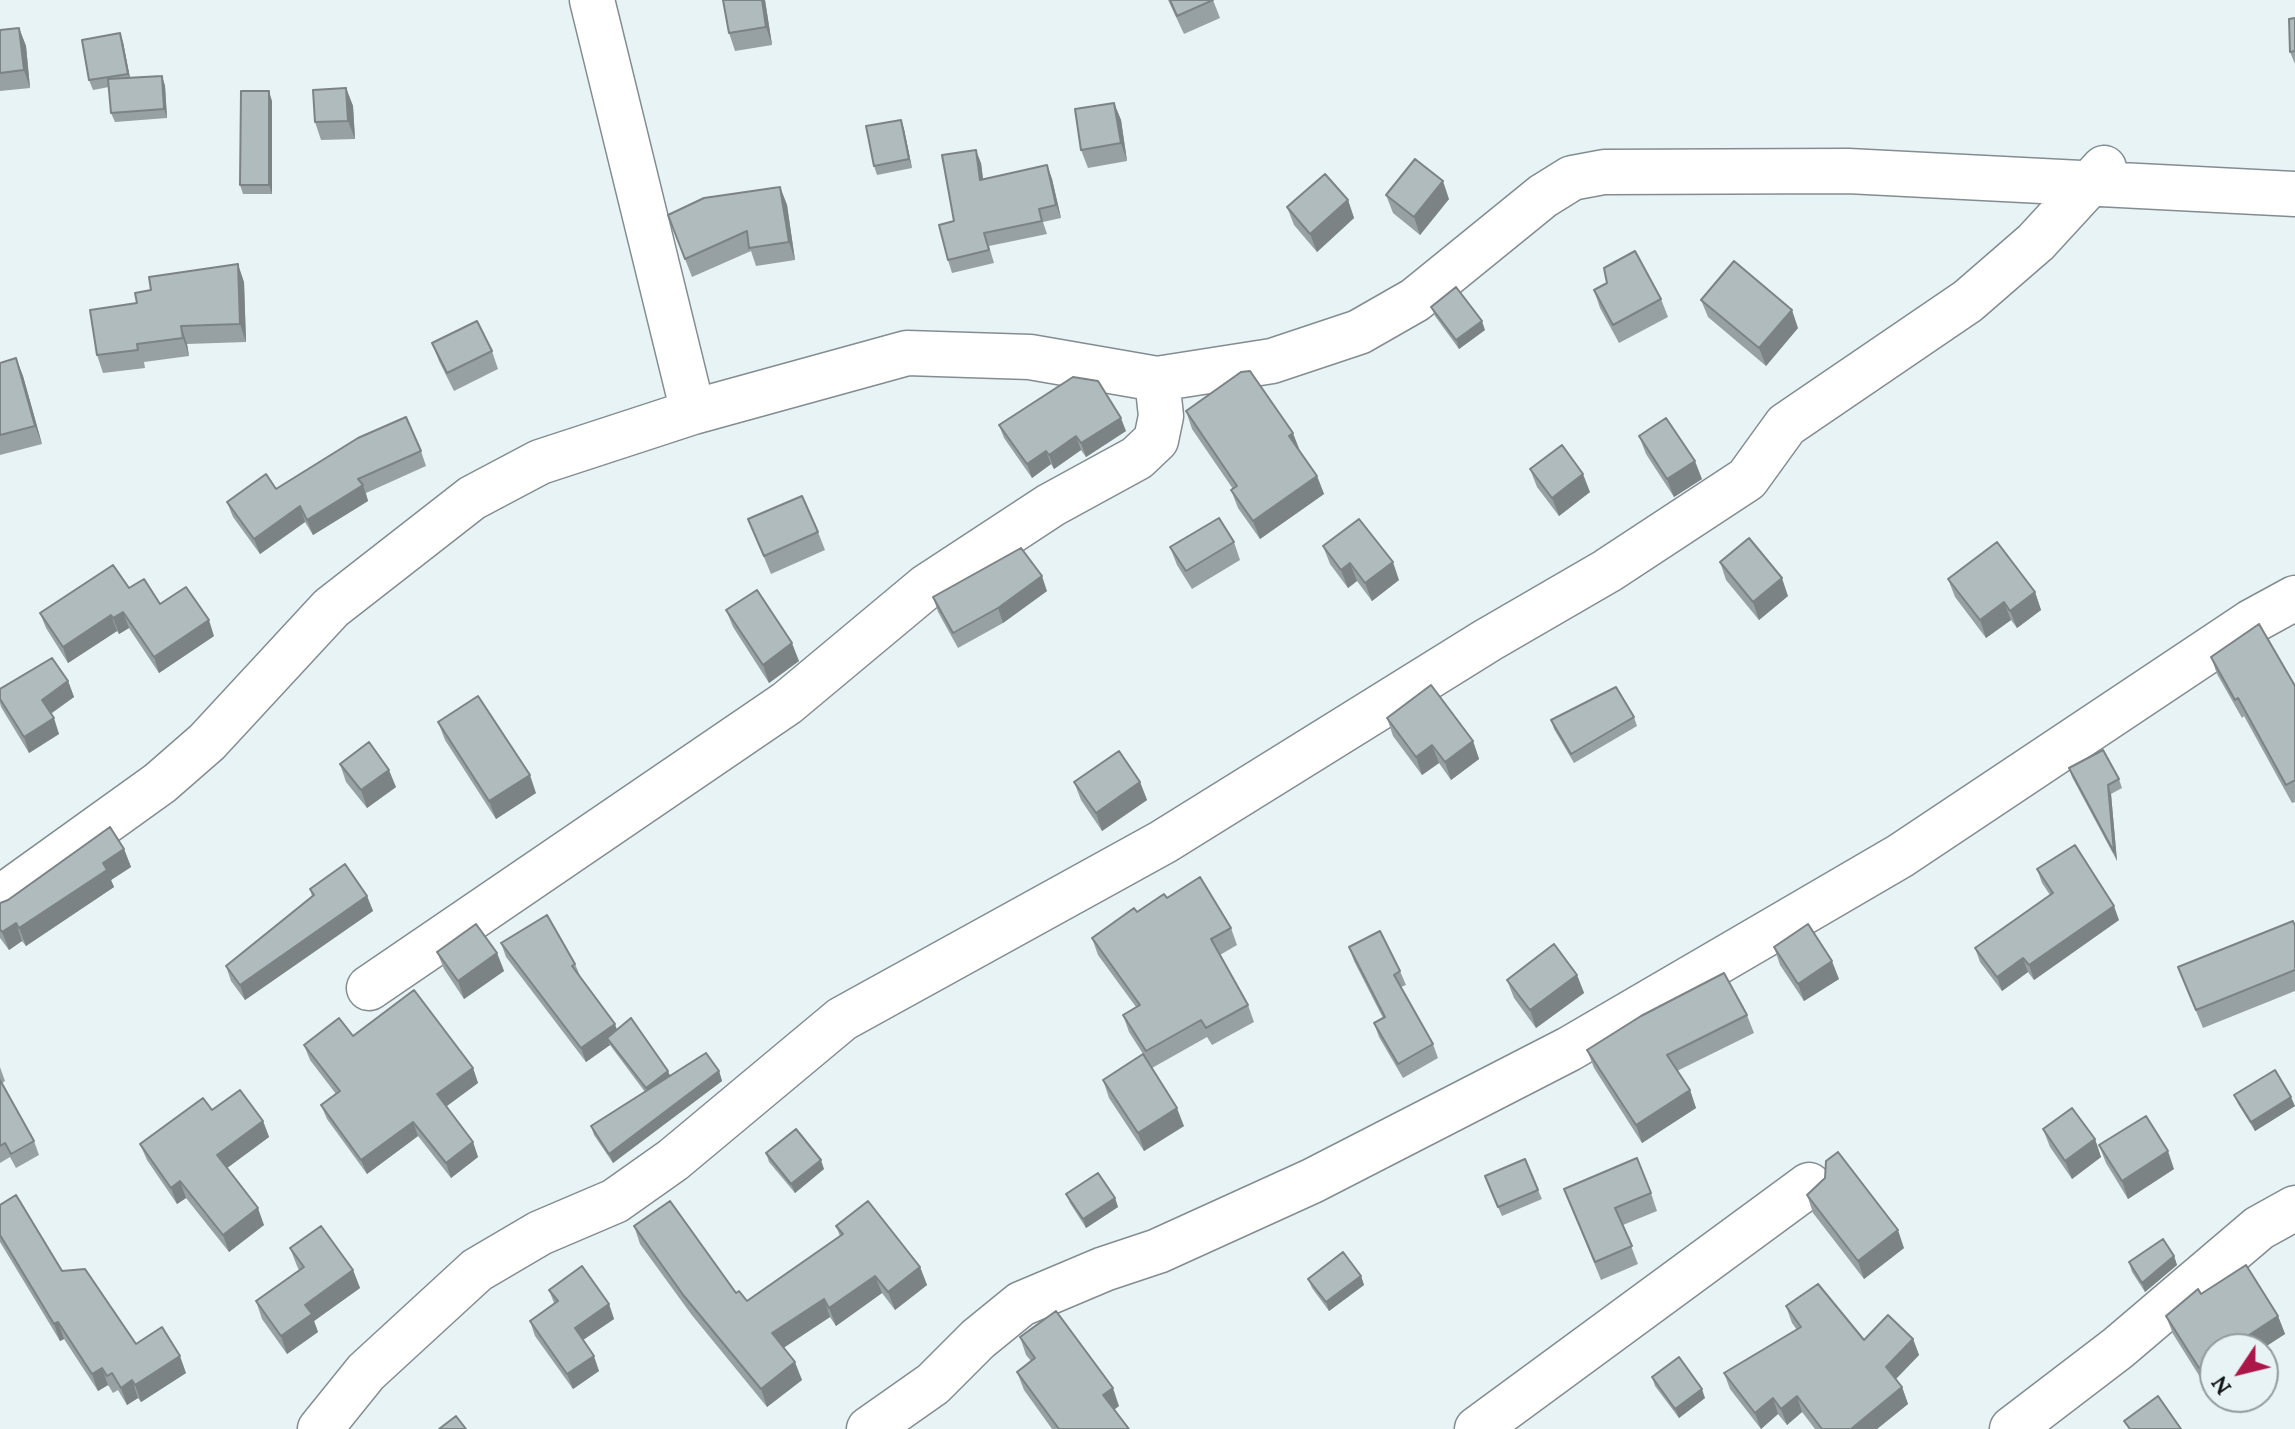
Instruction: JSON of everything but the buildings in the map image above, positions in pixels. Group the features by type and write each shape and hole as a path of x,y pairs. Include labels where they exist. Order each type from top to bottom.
{"street":[{"path":"592,0 693,412"},
{"path":"0,898 160,783 207,742 331,608 472,498 540,462 693,412 907,353 1030,357 1157,379 1272,361 1359,332 1415,300 1543,196 1572,178 1604,172 2099,173 2295,194"},
{"path":"320,1429 366,1372 477,1270 540,1233 615,1201 673,1160 842,1019 1163,842 1488,640 1607,571 1747,479 1786,425 1968,301 2036,242 2099,173"},
{"path":"369,988 750,730 926,587 1051,505 1137,458 1156,440 1161,416 1157,379"},
{"path":"869,1429 933,1384 978,1339 1021,1304 1104,1269 1158,1251 1312,1181 1569,1049 1900,856 2251,622 2295,598"},
{"path":"1477,1429 1809,1185"},
{"path":"2012,1429 2118,1348 2259,1228 2295,1208"}]}
